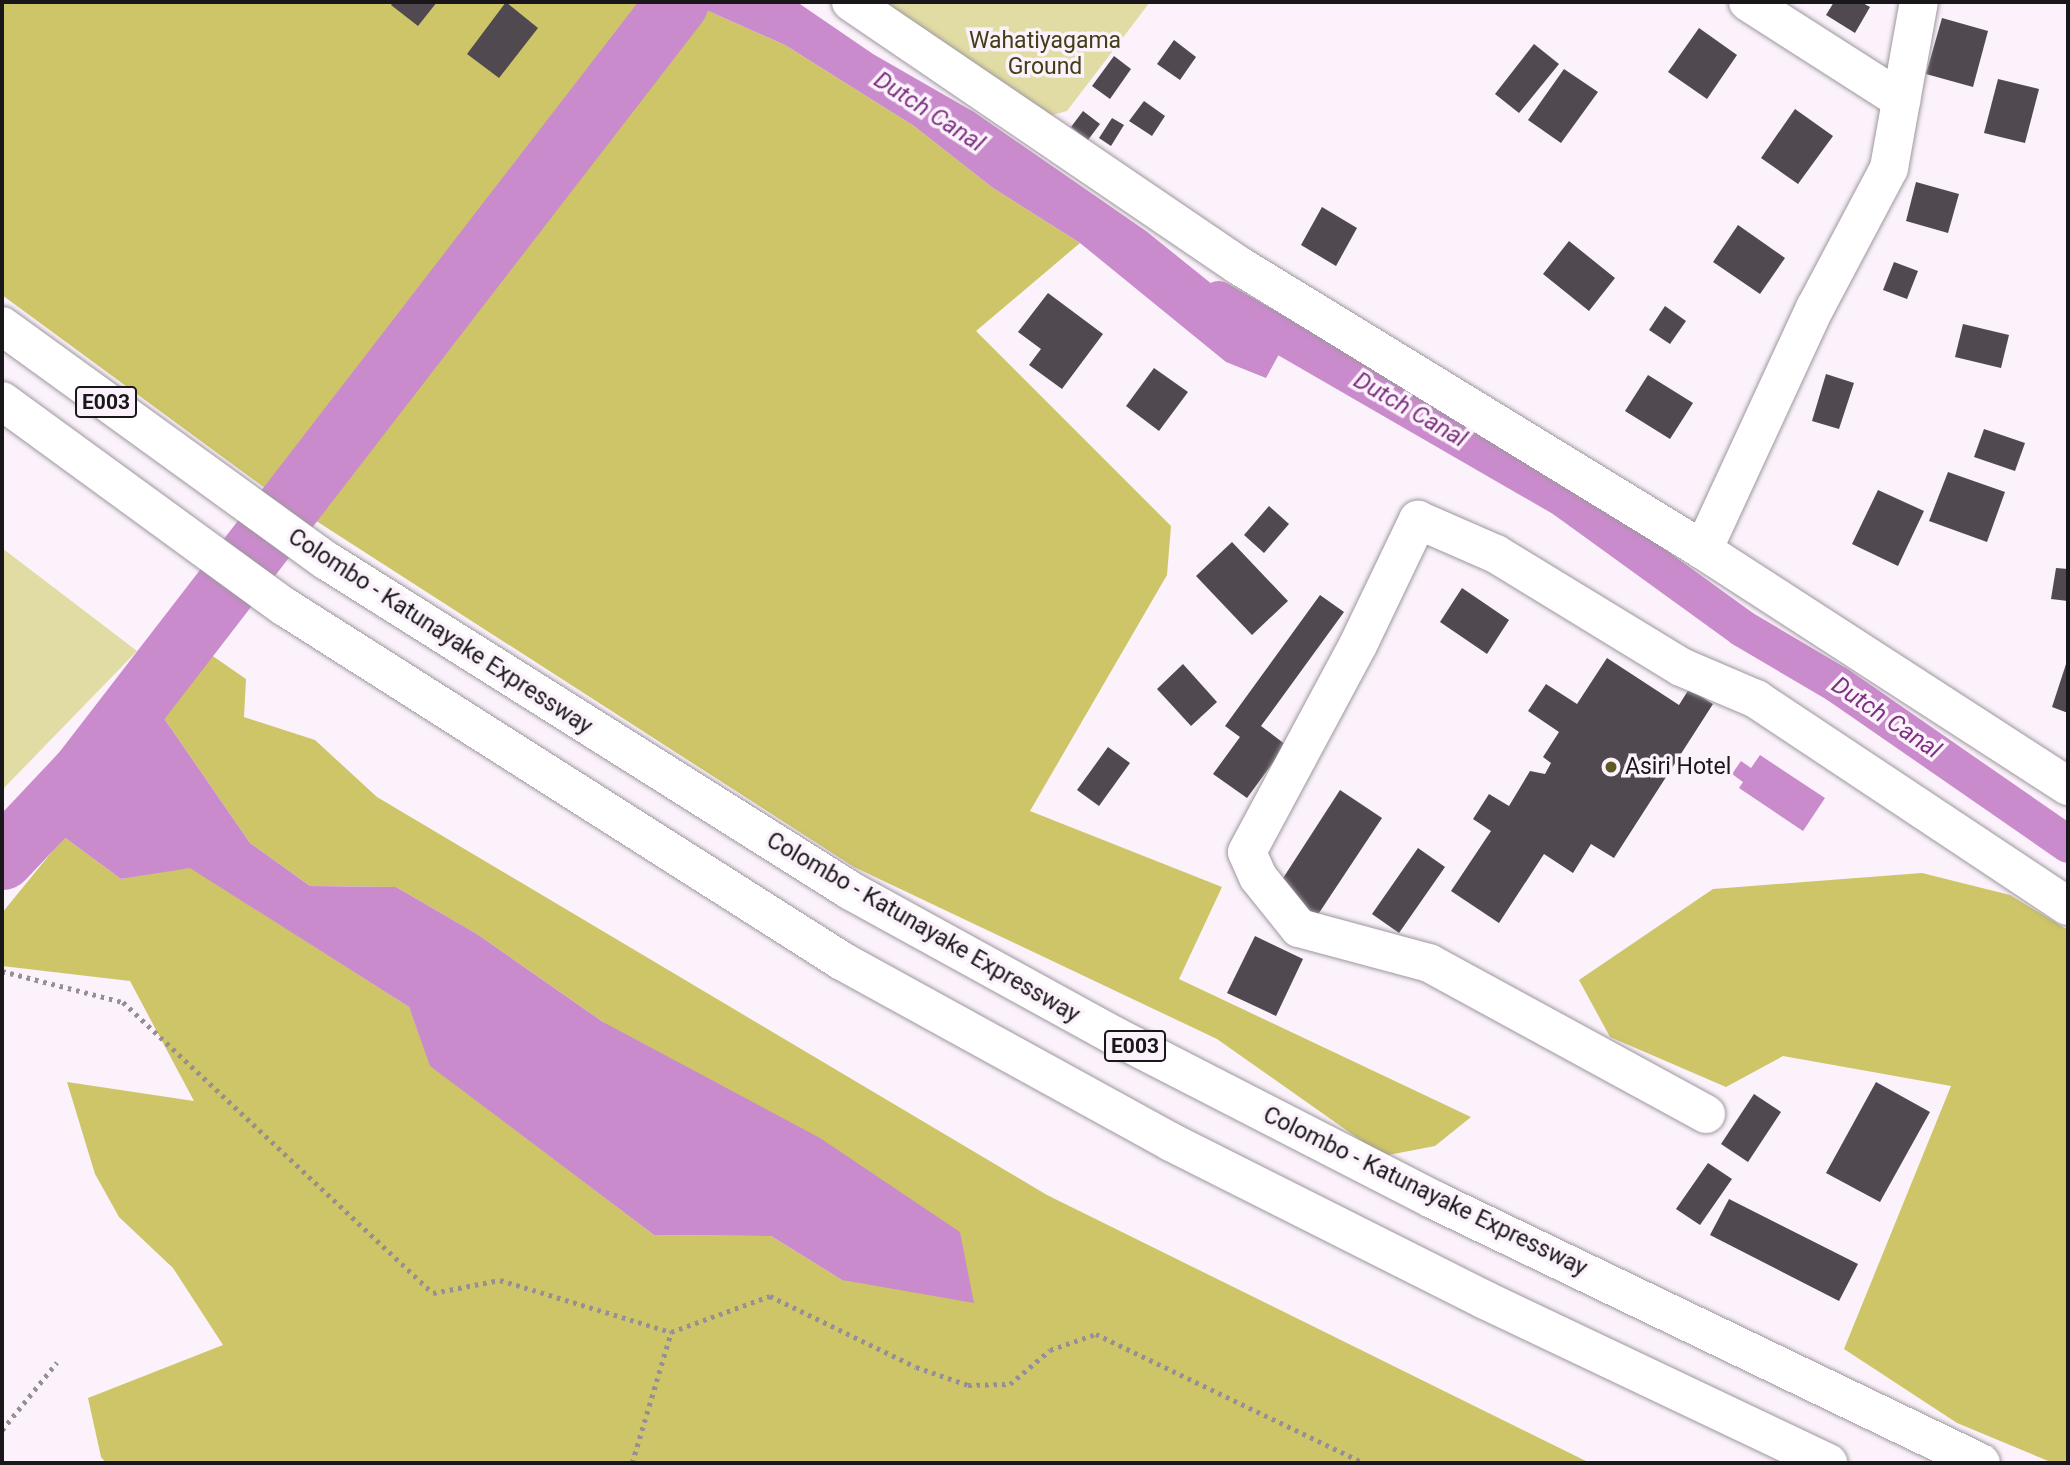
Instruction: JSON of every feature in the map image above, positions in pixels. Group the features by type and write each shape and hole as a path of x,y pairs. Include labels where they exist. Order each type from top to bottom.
{"main road":[{"path":"850,2 1238,265 1703,550 2068,786"},
{"path":"1748,2 1901,100"},
{"path":"1703,550 1815,308 1889,168 1919,2"},
{"name":"Colombo - Katunayake Expressway","path":"2,326 327,561 851,891 1115,1036 1432,1199 1981,1463"},
{"name":"E003","path":"2,401 285,607 807,939 1030,1066 1485,1300 1828,1463"},
{"path":"1706,1115 1429,963 1298,928 1258,877 1247,852 1357,645 1418,520 1496,554 1681,667 1756,699 2068,906"}],"path":[{"path":"2,971 123,1002 433,1293 500,1280 671,1332 770,1296 916,1367 968,1385 1010,1384 1050,1350 1096,1334 1364,1463"},
{"path":"632,1463 671,1332"},
{"path":"2,1430 57,1362"}],"green space":[{"name":"Wahatiyagama Ground","path":"879,2 1150,2 1067,111 1045,117"},
{"path":"2,548 137,651 2,790"}],"shaded area":[{"path":"2,2 688,2 785,45 914,126 993,188 1080,243 976,331 1171,526 1167,575 1030,811 1222,887 1179,979 1471,1117 1435,1146 1383,1156 1217,1039 854,867 265,488 2,295"},
{"path":"204,650 246,679 244,717 315,740 377,797 1047,1195 1590,1463 106,1463 101,1457 88,1398 223,1345 173,1268 119,1217 95,1174 67,1082 194,1101 130,981 2,966 2,913 64,837 121,879 190,867 409,1007 431,1066 654,1235 771,1236 842,1280 603,1022 477,934 396,887 310,886 250,843 159,711"},
{"path":"1922,873 2010,895 2068,930 2068,1463 2053,1463 1957,1423 1844,1349 1951,1086 1783,1056 1726,1087 1610,1037 1579,980 1713,889"}],"water":[{"path":"688,2 797,2 873,54 974,112 1146,231 1285,343 1266,378 1226,362 1080,243 993,188 914,126 785,45"},
{"path":"159,711 250,843 310,886 396,887 477,934 603,1022 820,1138 960,1232 974,1303 842,1280 771,1236 654,1235 430,1066 409,1007 190,868 121,879 64,837"},
{"path":"1760,755 1825,798 1803,831 1739,788 1743,782 1732,774 1741,761 1751,768"}],"building":[{"path":"393,2 437,2 418,26 391,5"},
{"path":"506,2 538,28 499,78 467,54"},
{"path":"1834,2 1861,2 1870,7 1855,33 1826,15"},
{"path":"1942,18 1988,31 1973,87 1926,74"},
{"path":"1699,28 1737,55 1707,99 1668,72"},
{"path":"1174,40 1196,57 1180,80 1157,64"},
{"path":"1534,44 1559,64 1519,113 1495,94"},
{"path":"1114,56 1131,69 1110,99 1092,86"},
{"path":"1564,69 1598,92 1561,143 1528,120"},
{"path":"1998,79 2039,89 2025,143 1984,133"},
{"path":"1144,101 1165,116 1152,136 1129,121"},
{"path":"1795,109 1833,136 1798,184 1761,158"},
{"path":"1083,111 1100,124 1088,140 1071,127"},
{"path":"1112,118 1124,125 1111,146 1099,138"},
{"path":"1916,182 1959,194 1948,233 1906,221"},
{"path":"1322,207 1357,228 1336,266 1301,245"},
{"path":"1738,225 1785,258 1760,294 1713,262"},
{"path":"1569,241 1615,278 1589,311 1543,274"},
{"path":"1894,262 1918,271 1907,299 1883,290"},
{"path":"1048,293 1103,334 1062,389 1029,365 1041,349 1018,332"},
{"path":"1665,306 1686,321 1670,344 1649,330"},
{"path":"1963,324 2009,335 2001,368 1955,357"},
{"path":"1154,368 1188,392 1159,431 1126,406"},
{"path":"1826,374 1854,383 1839,429 1812,421"},
{"path":"1648,375 1693,403 1670,439 1625,411"},
{"path":"1984,429 2025,443 2015,471 1974,457"},
{"path":"1948,472 2005,492 1987,542 1929,521"},
{"path":"1878,490 1924,511 1898,566 1852,544"},
{"path":"1269,506 1289,524 1264,553 1244,535"},
{"path":"1232,542 1288,601 1252,635 1196,576"},
{"path":"2056,568 2068,569 2068,601 2051,599"},
{"path":"1462,588 1509,620 1487,654 1440,622"},
{"path":"1320,595 1344,612 1261,726 1286,745 1247,798 1213,774 1240,737 1225,726"},
{"name":"Asiri Hotel","path":"1607,658 1679,705 1689,689 1713,704 1614,858 1591,844 1573,873 1544,854 1499,923 1451,891 1491,831 1473,819 1489,794 1509,806 1530,771 1545,774 1551,763 1543,757 1559,732 1528,711 1546,684 1577,704"},
{"path":"2068,658 2068,713 2052,707"},
{"path":"1183,664 1217,702 1191,726 1157,689"},
{"path":"1108,747 1130,763 1099,806 1077,790"},
{"path":"1340,790 1382,818 1317,916 1276,889"},
{"path":"1418,848 1445,867 1399,933 1372,914"},
{"path":"1255,936 1303,959 1276,1016 1227,993"},
{"path":"1876,1082 1930,1112 1880,1202 1826,1173"},
{"path":"1754,1094 1781,1112 1748,1162 1721,1144"},
{"path":"1708,1163 1732,1179 1700,1225 1676,1209"},
{"path":"1729,1199 1858,1264 1839,1301 1710,1235"}],"waterway":[{"path":"2,858 83,772 677,2"},
{"name":"Dutch Canal","path":"1218,299 1564,499 1742,628 1837,684 2068,844"}],"place":[{"name":"Asiri Hotel","path":"1611,767"}]}
